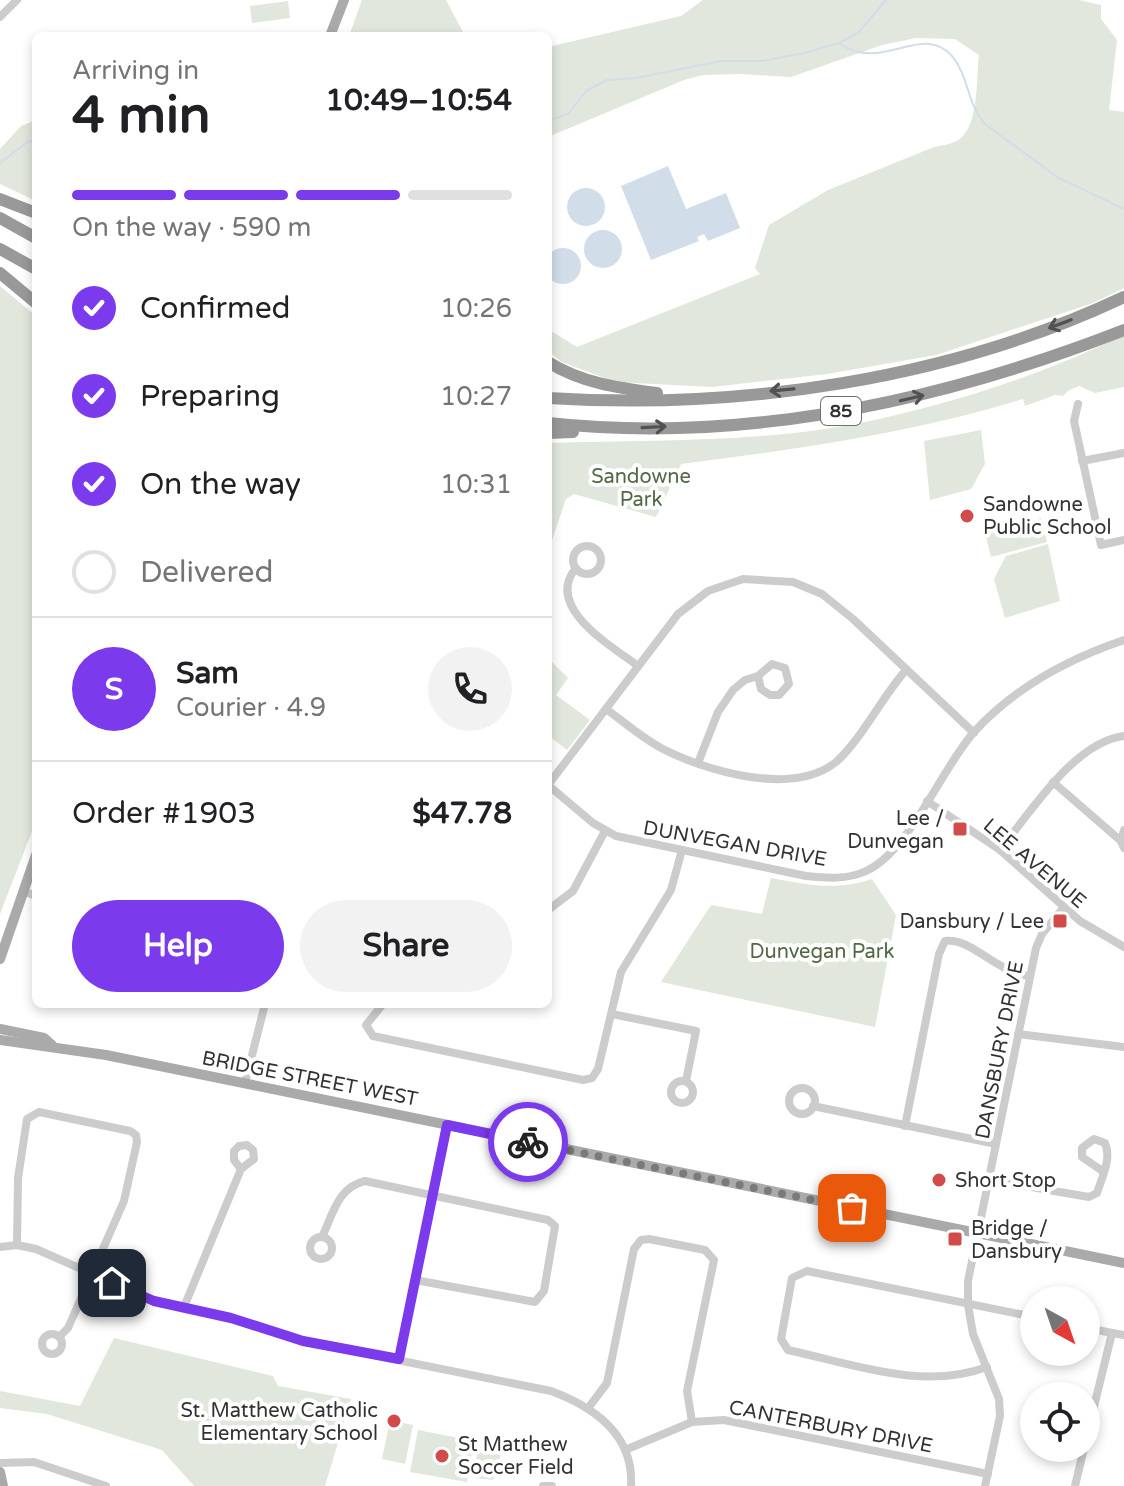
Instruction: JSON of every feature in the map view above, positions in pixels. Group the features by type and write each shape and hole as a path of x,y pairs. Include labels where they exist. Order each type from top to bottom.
{"highway":[{"path":"0,199 32,211"},
{"path":"0,218 32,236"},
{"path":"0,249 32,267"},
{"path":"0,273 32,300"},
{"name":"85","path":"552,398 620,401 801,389 906,371 995,347 1124,297"},
{"name":"85","path":"552,423 613,430 761,421 887,404 1011,372 1124,330"},
{"path":"552,364 586,380 611,387 696,397"},
{"path":"552,433 613,430"}],"main road":[{"path":"332,32 344,0"},
{"path":"0,959 32,866"},
{"name":"BRIDGE STREET WEST","path":"0,1029 44,1038 52,1045"},
{"name":"BRIDGE STREET WEST","path":"0,1040 41,1047 52,1045 245,1083 1124,1263"},
{"path":"0,1472 3,1486"}],"street":[{"path":"0,17 17,0"},
{"path":"1078,404 1074,421 1101,545 1124,540"},
{"path":"1082,461 1124,453"},
{"path":"576,568 569,576 568,590 577,615 592,633 638,666"},
{"path":"552,780 678,614 692,601 726,583 763,578 793,582 822,594 974,733"},
{"name":"DUNVEGAN DRIVE","path":"552,788 605,831 629,840 806,876 842,877 867,871 891,853 974,733 1009,700 1044,677 1124,640"},
{"path":"606,709 660,748 698,763 778,780 797,779 827,768 848,750 882,698 906,670"},
{"path":"698,763 718,712 733,690 745,680 758,676"},
{"path":"1000,850 1053,782 1079,758 1124,736"},
{"path":"1053,782 1122,845"},
{"name":"LEE AVENUE","path":"927,801 1000,850 1096,933 1124,947"},
{"path":"1122,845 1124,830"},
{"path":"552,907 573,891 605,831"},
{"path":"380,1008 366,1025 373,1036 583,1080 592,1078 598,1069 621,972 671,890 682,850"},
{"path":"23,891 32,894"},
{"name":"DANSBURY DRIVE","path":"985,1486 1000,1416 999,1399 973,1334 968,1281 1029,976 1042,934 1064,907"},
{"path":"905,1126 939,954 945,941 964,942 1000,969 1029,976"},
{"path":"245,1083 264,1008"},
{"path":"612,1014 696,1031 686,1081"},
{"path":"1018,1034 1124,1047"},
{"path":"813,1106 996,1144"},
{"path":"17,1245 18,1178 27,1119 32,1114 39,1112 130,1131 136,1135 129,1187 68,1328 59,1337"},
{"path":"399,1359 447,1125"},
{"path":"184,1307 241,1169"},
{"path":"990,1180 1089,1197 1097,1193 1104,1172"},
{"path":"322,1237 342,1193 350,1184 365,1181 552,1222 556,1231 540,1298 528,1302 415,1280"},
{"path":"589,1407 607,1383 634,1249 641,1240 649,1239 705,1250 714,1260 687,1391 692,1422"},
{"path":"0,1247 17,1245 49,1254 154,1301 231,1318 303,1341 551,1391 589,1407 611,1428 625,1450 631,1486"},
{"path":"987,1367 947,1378 921,1378 788,1350 781,1339 792,1278 800,1272 1020,1314"},
{"path":"1100,1331 1124,1335"},
{"path":"1100,1382 1112,1333"},
{"name":"CANTERBURY DRIVE","path":"625,1450 692,1422 724,1420 988,1474"},
{"path":"0,1463 34,1462 101,1485"},
{"path":"1075,1486 1081,1462"},
{"path":"543,1486 552,1486"}],"green space":[{"path":"362,0 446,0 463,32 350,32"},
{"path":"703,0 1079,0 1101,5 1101,19 1117,40 1109,110 1124,112 1124,288 1093,303 936,355 827,374 712,387 615,382 562,362 552,354 552,331 577,347 760,274 755,268 769,225 828,190 934,147 957,141 972,119 979,55 955,39 916,38 882,45 791,77 703,75 684,80 552,135 552,46 681,16"},
{"path":"288,1 290,18 252,23 250,6"},
{"path":"32,122 32,199 0,184 0,149 21,126"},
{"path":"0,286 32,313 32,831 0,914"},
{"name":"Sandowne Park","path":"1124,335 1124,387 1095,393 1079,386 1063,396 1055,395 1025,406 1023,399 896,431 681,464 656,517 574,494 566,499 552,540 552,443 750,437 831,428 935,405 1000,386"},
{"path":"981,430 985,464 971,489 930,500 924,441"},
{"path":"1041,518 1047,542 991,557 985,533"},
{"path":"1048,544 1060,601 1005,618 994,579 1006,556"},
{"path":"552,662 568,678 556,695 590,720 567,750 552,738"},
{"name":"Dunvegan Park","path":"771,878 834,886 872,879 896,915 875,1027 661,982 711,905 762,914"},
{"path":"114,1338 273,1376 278,1386 351,1399 325,1486 194,1486 162,1450 47,1414 0,1408 0,1391 80,1406"},
{"name":"St Matthew Soccer Field","path":"390,1420 413,1425 405,1464 382,1459"},
{"name":"St Matthew Soccer Field","path":"418,1430 474,1441 467,1482 410,1472"},
{"name":"St Matthew Soccer Field","path":"478,1447 502,1450 493,1480 474,1478"}],"shaded area":[{"path":"668,166 686,209 726,193 740,228 708,241 704,234 697,237 699,241 651,260 621,186"},
{"path":"586,188 600,193 605,207 600,221 586,226 572,221 567,207 572,193"},
{"path":"603,230 617,235 622,249 617,263 603,268 589,263 584,249 589,235"},
{"path":"570,249 580,259 580,273 576,279 563,284 552,280 552,252"}],"waterway":[{"path":"552,120 568,114 586,91 607,80 636,78 721,61 762,61 839,43 858,33 886,0"},
{"path":"840,44 871,53 914,45 940,47 958,64 975,108 985,124 1057,177 1124,209"},
{"path":"0,163 32,141"}],"way so far":[{"path":"528,1142 852,1208"}],"place":[{"name":"Sandowne Public School","path":"967,516"},
{"name":"Lee / Dunvegan","path":"960,829"},
{"name":"Dansbury / Lee","path":"1060,921"},
{"name":"Short Stop","path":"939,1180"},
{"name":"Bridge / Dansbury","path":"955,1239"},
{"name":"St. Matthew Catholic Elementary School","path":"394,1421"},
{"name":"St Matthew Soccer Field","path":"442,1456"}],"route":[{"path":"112,1283 154,1301 231,1318 303,1341 399,1359 447,1125 528,1142"}]}
